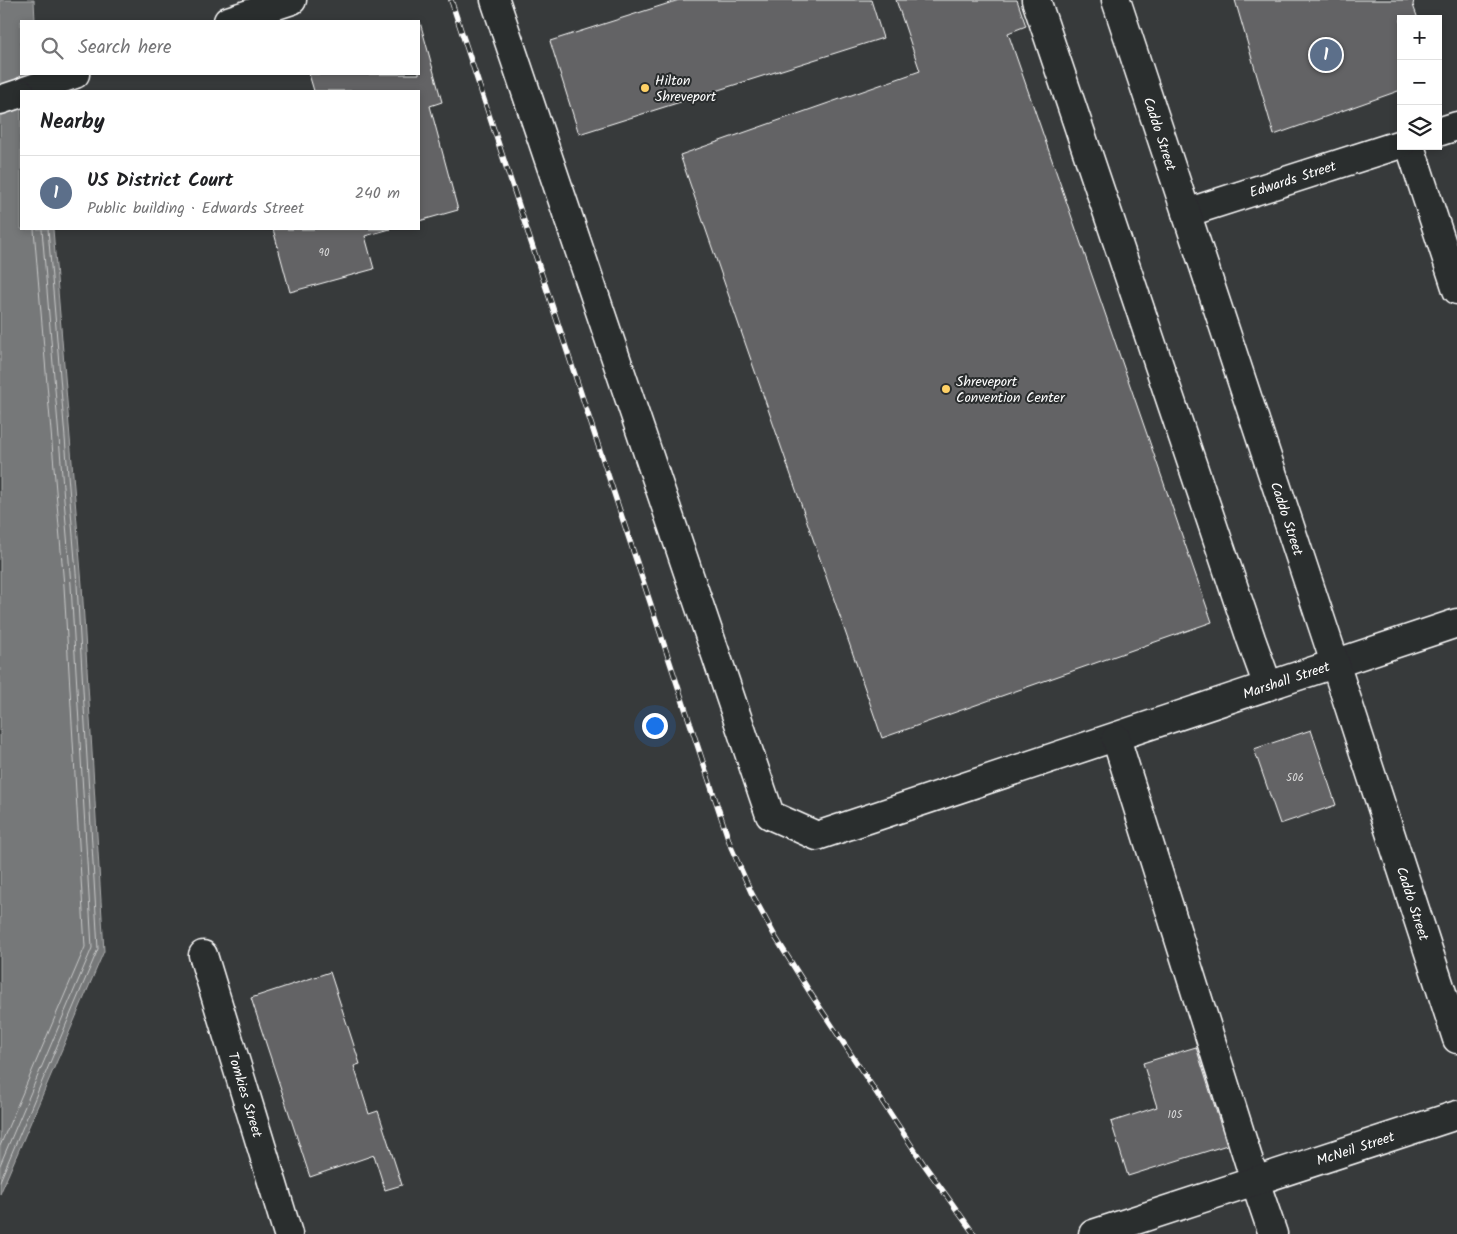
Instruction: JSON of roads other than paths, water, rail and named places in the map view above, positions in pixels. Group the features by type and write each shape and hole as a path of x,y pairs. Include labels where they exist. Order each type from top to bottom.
{"street":[{"path":"231,20 292,0"},
{"name":"Marshall Street","path":"495,0 770,815 817,836 1116,738 1457,622"},
{"path":"1036,0 1250,640 1268,686"},
{"name":"Caddo Street","path":"1116,0 1457,1039"},
{"path":"28,90 72,75"},
{"path":"0,100 20,92"},
{"path":"1442,131 1457,126"},
{"name":"Edwards Street","path":"1186,213 1397,145"},
{"path":"1411,150 1457,290"},
{"path":"1116,738 1273,1234"},
{"name":"Tomkies Street","path":"203,955 288,1234"},
{"name":"McNeil Street","path":"1093,1234 1457,1115"}],"water":[{"path":"0,0 34,0 35,20 20,20 20,75 39,75 20,90 20,230 53,230 82,585 104,951 0,1194"}],"railway":[{"path":"451,0 731,847 751,892 776,938 811,994 923,1163 974,1234"}],"place":[{"name":"US District Court","path":"1326,55"},
{"name":"Hilton Shreveport","path":"645,88"},
{"name":"Shreveport Convention Center","path":"946,389"}]}
